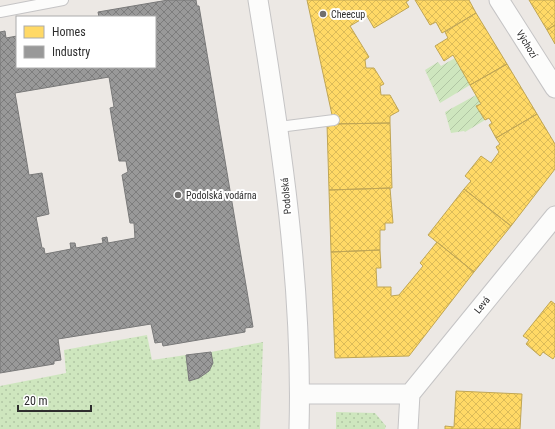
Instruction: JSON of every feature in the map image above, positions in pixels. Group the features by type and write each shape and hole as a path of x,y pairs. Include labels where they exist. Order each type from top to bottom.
{"street":[{"name":"Podolská","path":"258,0 279,127 300,362 299,429"},
{"name":"Výchozí","path":"499,0 555,88"},
{"name":"Levá","path":"410,394 555,216"},
{"path":"300,394 410,394 408,429"}],"lane":[{"path":"0,12 63,0"},
{"path":"279,127 334,120"}],"green space":[{"path":"455,58 470,85 440,103 425,70 438,62 441,66"},
{"path":"476,95 481,104 477,107 485,120 465,132 451,133 445,112"},
{"path":"147,335 152,360 186,355 189,381 208,372 212,358 211,352 263,342 260,429 0,429 0,386 66,373 64,350"},
{"path":"336,412 375,413 386,426 385,429 336,429"}],"building: Homes":[{"path":"307,0 409,0 406,2 409,7 374,28 367,16 350,26 369,57 365,60 366,68 374,68 384,84 380,86 381,95 390,95 399,111 390,116 390,123 334,124"},
{"path":"415,0 469,0 476,13 442,33 436,22 430,25"},
{"path":"529,0 555,0 555,25 547,30"},
{"path":"476,13 507,64 470,85 453,55 444,61 435,46 448,38 445,32"},
{"path":"555,25 555,44 547,30"},
{"path":"507,64 537,114 496,138 489,125 492,123 489,118 485,120 476,106 481,104 470,85"},
{"path":"537,114 555,144 555,169 511,226 464,189 471,181 465,176 481,156 491,163 499,152 496,147 500,144 496,138"},
{"path":"390,123 392,188 329,190 327,124"},
{"path":"390,188 393,223 385,223 385,230 380,230 380,250 331,252 329,190"},
{"path":"464,189 511,226 474,272 428,235"},
{"path":"437,242 474,272 409,356 335,358 331,252 380,250 381,268 376,268 377,287 391,287 391,296 399,295 423,266 420,263"},
{"path":"551,301 555,304 555,356 553,359 543,352 540,356 526,344 529,340 523,336"},
{"path":"456,391 522,394 520,429 445,429 445,426 454,427"}],"building: Industry":[{"name":"Podolská vodárna","path":"168,0 196,0 197,6 199,6 253,327 245,328 245,332 163,346 162,342 155,343 151,324 58,339 61,360 54,361 54,364 0,373 0,32 5,31 6,38 16,36 16,68 156,68 156,16 99,16 98,12","holes":["109,77 114,107 110,108 119,161 126,161 128,172 122,175 130,223 134,223 135,238 108,243 107,237 102,238 103,243 76,248 75,243 70,243 71,249 45,254 44,248 42,248 36,217 49,214 42,173 29,175 15,93"]},
{"path":"211,352 213,363 209,371 199,378 189,381 186,355"}],"place":[{"name":"Cheecup","path":"323,14"},
{"name":"Podolská vodárna","path":"178,195"}]}
